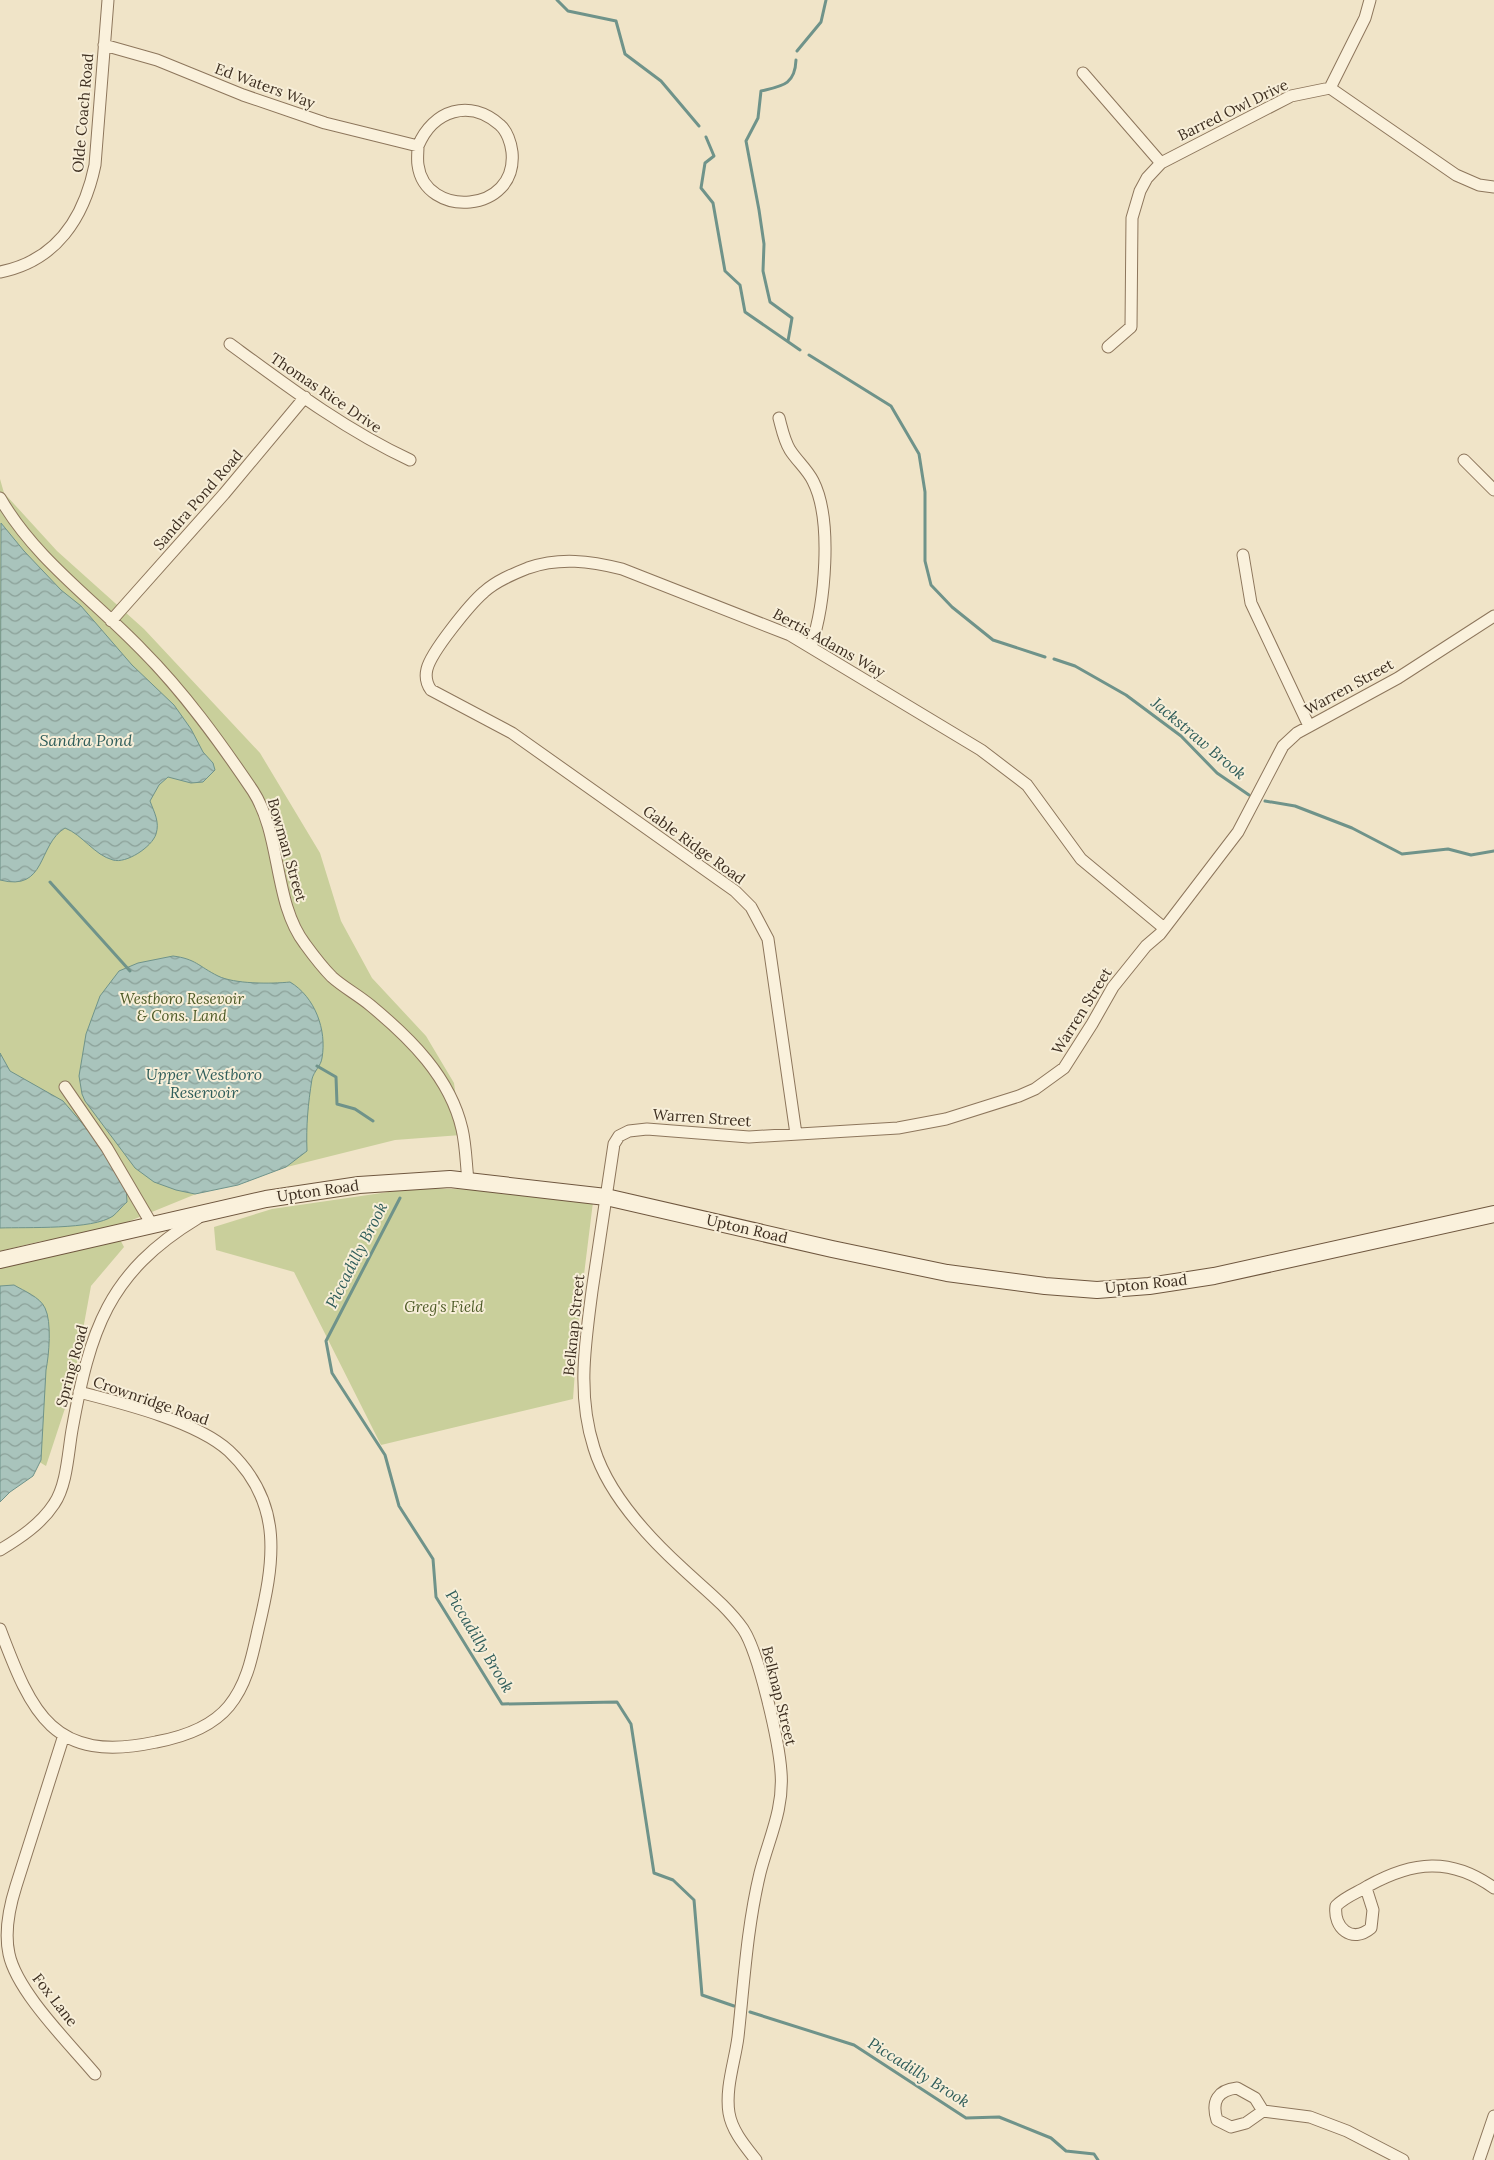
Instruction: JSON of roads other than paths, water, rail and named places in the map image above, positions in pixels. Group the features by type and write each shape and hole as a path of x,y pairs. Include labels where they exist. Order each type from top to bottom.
{"main road":[{"name":"Upton Road","path":"0,1260 210,1210 336,1188 405,1182 468,1180 606,1197 832,1249 947,1273 1045,1286 1097,1290 1149,1286 1214,1276 1494,1214"}],"street":[{"name":"Olde Coach Road","path":"0,272 25,265 40,257 58,243 83,206 95,165 108,0"},
{"path":"1370,0 1365,18 1330,88 1456,175 1479,184 1494,186"},
{"name":"Ed Waters Way","path":"104,45 157,60 243,95 325,123 418,146"},
{"path":"1083,72 1161,163"},
{"name":"Barred Owl Drive","path":"1108,347 1131,327 1134,208 1147,178 1161,163 1291,96 1330,88"},
{"path":"455,111 480,112 503,126 508,136 512,156 510,176 493,196 478,201 455,202 443,198 424,180 417,164 418,146 426,130 442,116 455,111"},
{"name":"Thomas Rice Drive","path":"230,344 304,397 377,445 410,460"},
{"name":"Sandra Pond Road","path":"112,621 224,494 304,397"},
{"path":"779,418 787,444 812,480 823,507 823,579 819,623 811,646"},
{"path":"1464,460 1494,490"},
{"name":"Bowman Street","path":"0,498 10,515 40,553 142,650 169,680 254,793 270,836 293,924 303,941 333,978 390,1021 436,1071 452,1100 462,1129 468,1180"},
{"path":"1244,555 1251,603 1308,726"},
{"name":"Bertis Adams Way","path":"426,681 427,667 437,650 484,592 513,574 554,562 596,562 622,569 766,623 811,646 981,750 1027,786 1081,859 1164,928"},
{"name":"Warren Street","path":"606,1197 614,1144 618,1136 629,1131 647,1129 749,1137 924,1124 1035,1090 1064,1068 1084,1038 1113,987 1130,964 1164,928 1238,832 1284,746 1308,726 1398,678 1494,616"},
{"name":"Gable Ridge Road","path":"426,681 431,690 512,734 735,891 751,907 768,939 796,1134"},
{"path":"65,1087 107,1148 151,1224"},
{"name":"Belknap Street","path":"606,1197 585,1343 583,1376 584,1406 595,1452 612,1487 651,1537 730,1613 744,1631 752,1646 758,1666 781,1771 778,1819 761,1872 750,1924 729,2094 729,2112 734,2128 756,2160"},
{"name":"Spring Road","path":"0,1550 41,1520 56,1502 79,1392 100,1322 122,1282 154,1248 210,1210"},
{"name":"Crownridge Road","path":"0,1629 26,1694 39,1714 64,1736 75,1742 98,1747 121,1748 144,1745 189,1734 210,1723 227,1708 241,1690 249,1668 270,1577 272,1554 271,1531 266,1508 257,1487 244,1468 228,1451 209,1437 188,1427 123,1404 79,1392"},
{"name":"Fox Lane","path":"64,1736 9,1908 7,1931 9,1954 18,1976 30,1995 95,2074"},
{"path":"1366,1888 1397,1871 1433,1866 1451,1867 1469,1873 1494,1888"},
{"path":"1263,2111 1310,2117 1354,2134 1403,2160"},
{"path":"1479,2160 1494,2116"}],"water":[{"name":"Sandra Pond","path":"1,523 24,551 61,590 81,606 132,665 174,705 191,729 203,752 213,763 215,770 203,782 191,783 168,777 159,785 150,801 157,821 156,834 154,839 144,849 131,857 118,861 106,857 65,828 56,836 34,873 26,879 15,882 0,880"},
{"name":"Upper Westboro Reservoir","path":"173,956 192,961 218,976 233,981 290,982 299,988 312,1005 321,1026 323,1047 321,1061 312,1079 309,1097 307,1151 286,1167 238,1185 195,1194 176,1190 154,1182 135,1168 85,1101 79,1076 86,1034 100,996 119,971 138,963"},
{"path":"0,1053 10,1071 63,1101 104,1150 126,1185 127,1202 113,1216 91,1224 75,1226 0,1228"},
{"path":"14,1285 36,1297 43,1304 49,1321 49,1347 41,1460 33,1476 10,1492 0,1502 0,1286"}],"waterway":[{"name":"Jackstraw Brook","path":"557,0 568,11 616,21 625,54 661,81 699,126"},
{"path":"797,51 821,22 826,0"},
{"path":"788,341 792,318 770,302 763,271 764,244 746,141 758,118 761,91 786,83 793,75 796,60"},
{"name":"Jackstraw Brook","path":"706,137 714,156 705,163 701,188 713,203 725,271 740,285 745,312 800,350"},
{"name":"Jackstraw Brook","path":"809,355 891,406 919,454 925,492 925,561 931,585 952,607 993,640 1045,657"},
{"name":"Jackstraw Brook","path":"1054,659 1075,666 1126,695 1181,736 1217,773 1249,795"},
{"name":"Jackstraw Brook","path":"1265,801 1295,806 1352,828 1402,854 1448,849 1471,855 1494,851"},
{"name":"Piccadilly Brook","path":"50,882 130,971"},
{"name":"Piccadilly Brook","path":"317,1066 336,1077 337,1104 355,1109 373,1121"},
{"name":"Piccadilly Brook","path":"400,1198 326,1341 332,1373 385,1455 399,1506 433,1559 436,1597 502,1704 617,1702 631,1724 654,1873 673,1880 694,1900 702,1995 734,2006"},
{"name":"Piccadilly Brook","path":"750,2012 854,2045 966,2118 999,2117 1051,2138 1066,2151 1094,2154 1098,2160"}],"park label":[{"name":"Westboro Resevoir & Cons. Land","path":"182,1008"},
{"name":"Greg's Field","path":"444,1307"}]}
